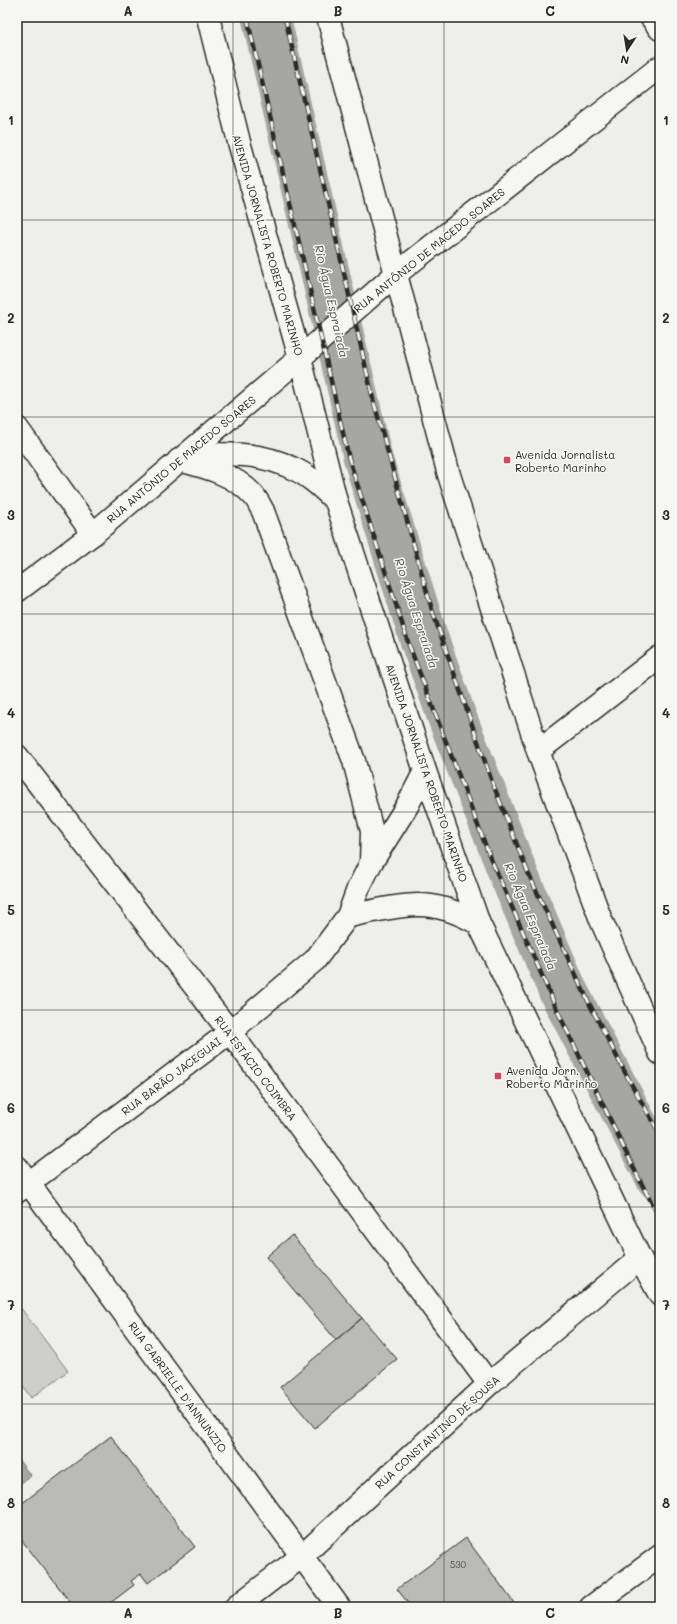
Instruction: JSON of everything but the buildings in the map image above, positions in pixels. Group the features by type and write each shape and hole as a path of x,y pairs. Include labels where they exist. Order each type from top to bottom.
{"main road":[{"name":"AVENIDA JORNALISTA ROBERTO MARINHO","path":"208,17 239,142 307,352 336,501 424,771 479,924 640,1258 660,1295"},
{"path":"328,17 449,476 538,751 601,920 660,1053"},
{"path":"651,17 660,29"},
{"name":"RUA ANTÔNIO DE MACEDO SOARES","path":"17,591 92,534 307,352 396,274 660,67"},
{"path":"17,428 92,534"},
{"path":"182,458 230,454 256,456 292,468 322,488 336,501"},
{"path":"182,458 236,480 254,495 263,511 354,761 372,831 371,863"},
{"path":"538,751 660,657"},
{"name":"RUA ESTÁCIO COIMBRA","path":"17,756 230,1032 489,1384"},
{"name":"RUA BARÃO JACEGUAI","path":"21,1180 230,1032 315,960 348,916 358,889 371,863 407,806 424,771"},
{"path":"348,916 418,905 454,912 479,924"},
{"name":"RUA GABRIELLE D'ANNUNZIO","path":"21,1180 339,1607"},
{"name":"RUA CONSTANTINO DE SOUSA","path":"236,1607 302,1556 489,1384 640,1258"},
{"path":"591,1607 660,1556"}],"shaded area":[{"path":"17,1303 68,1371 31,1398 17,1378"},
{"path":"17,1458 31,1476 17,1486"}],"waterway":[{"name":"Rio Água Espraiada","path":"266,17 368,459 424,639 453,720 515,878 563,991 660,1177"}],"railway":[{"path":"247,17 349,459 409,645 490,857 558,1012 638,1177 660,1218"},
{"path":"285,17 373,399 432,610 491,779 529,875 590,1005 629,1080 660,1134"}],"place":[{"name":"Avenida Jornalista Roberto Marinho","path":"507,460"},
{"name":"Avenida Jorn. Roberto Marinho","path":"498,1076"}]}
